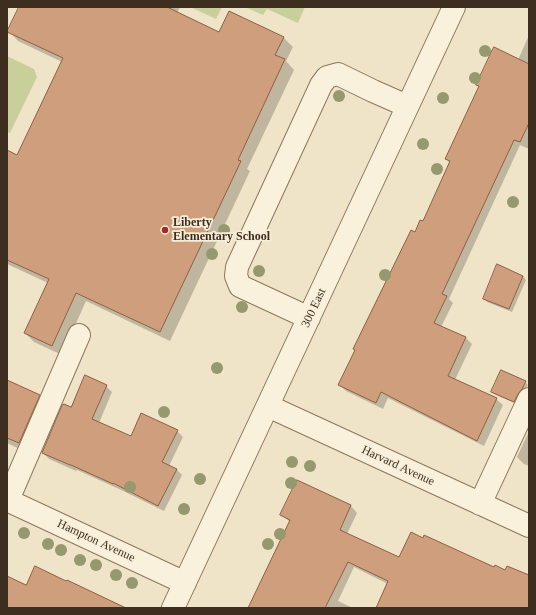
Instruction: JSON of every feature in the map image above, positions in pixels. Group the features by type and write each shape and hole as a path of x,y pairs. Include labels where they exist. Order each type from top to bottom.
{"street":[{"name":"300 East","path":"173,608 454,7"},
{"path":"309,318 240,286 236,276 237,267 321,85 327,77 338,74 407,106"},
{"path":"7,500 79,335"},
{"path":"480,504 529,399"},
{"name":"Harvard Avenue","path":"268,406 529,526"},
{"name":"Hampton Avenue","path":"7,500 185,583"}],"green space":[{"path":"190,7 222,7 216,19"},
{"path":"245,7 305,7 298,23 267,9 263,15"},
{"path":"7,56 34,69 37,77 10,133 7,132"}],"building":[{"path":"19,7 167,7 219,32 229,11 284,37 275,55 285,59 238,160 241,161 160,332 76,293 52,346 24,333 49,279 7,260 7,150 17,155 63,58 7,32"},
{"path":"494,47 529,64 529,123 520,142 514,140 442,294 447,296 434,323 466,337 448,376 497,398 477,441 381,392 376,403 338,385 355,350 353,349 411,230 415,232 420,220 423,221 450,161 445,159 479,86 476,85"},
{"path":"497,264 523,276 509,309 483,299"},
{"path":"501,370 526,381 514,402 491,392"},
{"path":"85,375 107,385 92,419 131,436 141,413 178,430 162,462 177,469 158,506 113,483 42,453 62,405 64,404 71,407"},
{"path":"7,380 40,395 19,443 7,438"},
{"path":"297,480 351,505 340,530 399,557 411,532 423,538 424,535 494,567 495,565 505,570 507,566 529,575 529,608 376,608 388,581 348,562 325,608 248,608 290,520 280,515"},
{"path":"35,566 126,608 7,608 7,576 26,585"}],"place":[{"name":"Liberty Elementary School","path":"165,230"}]}
